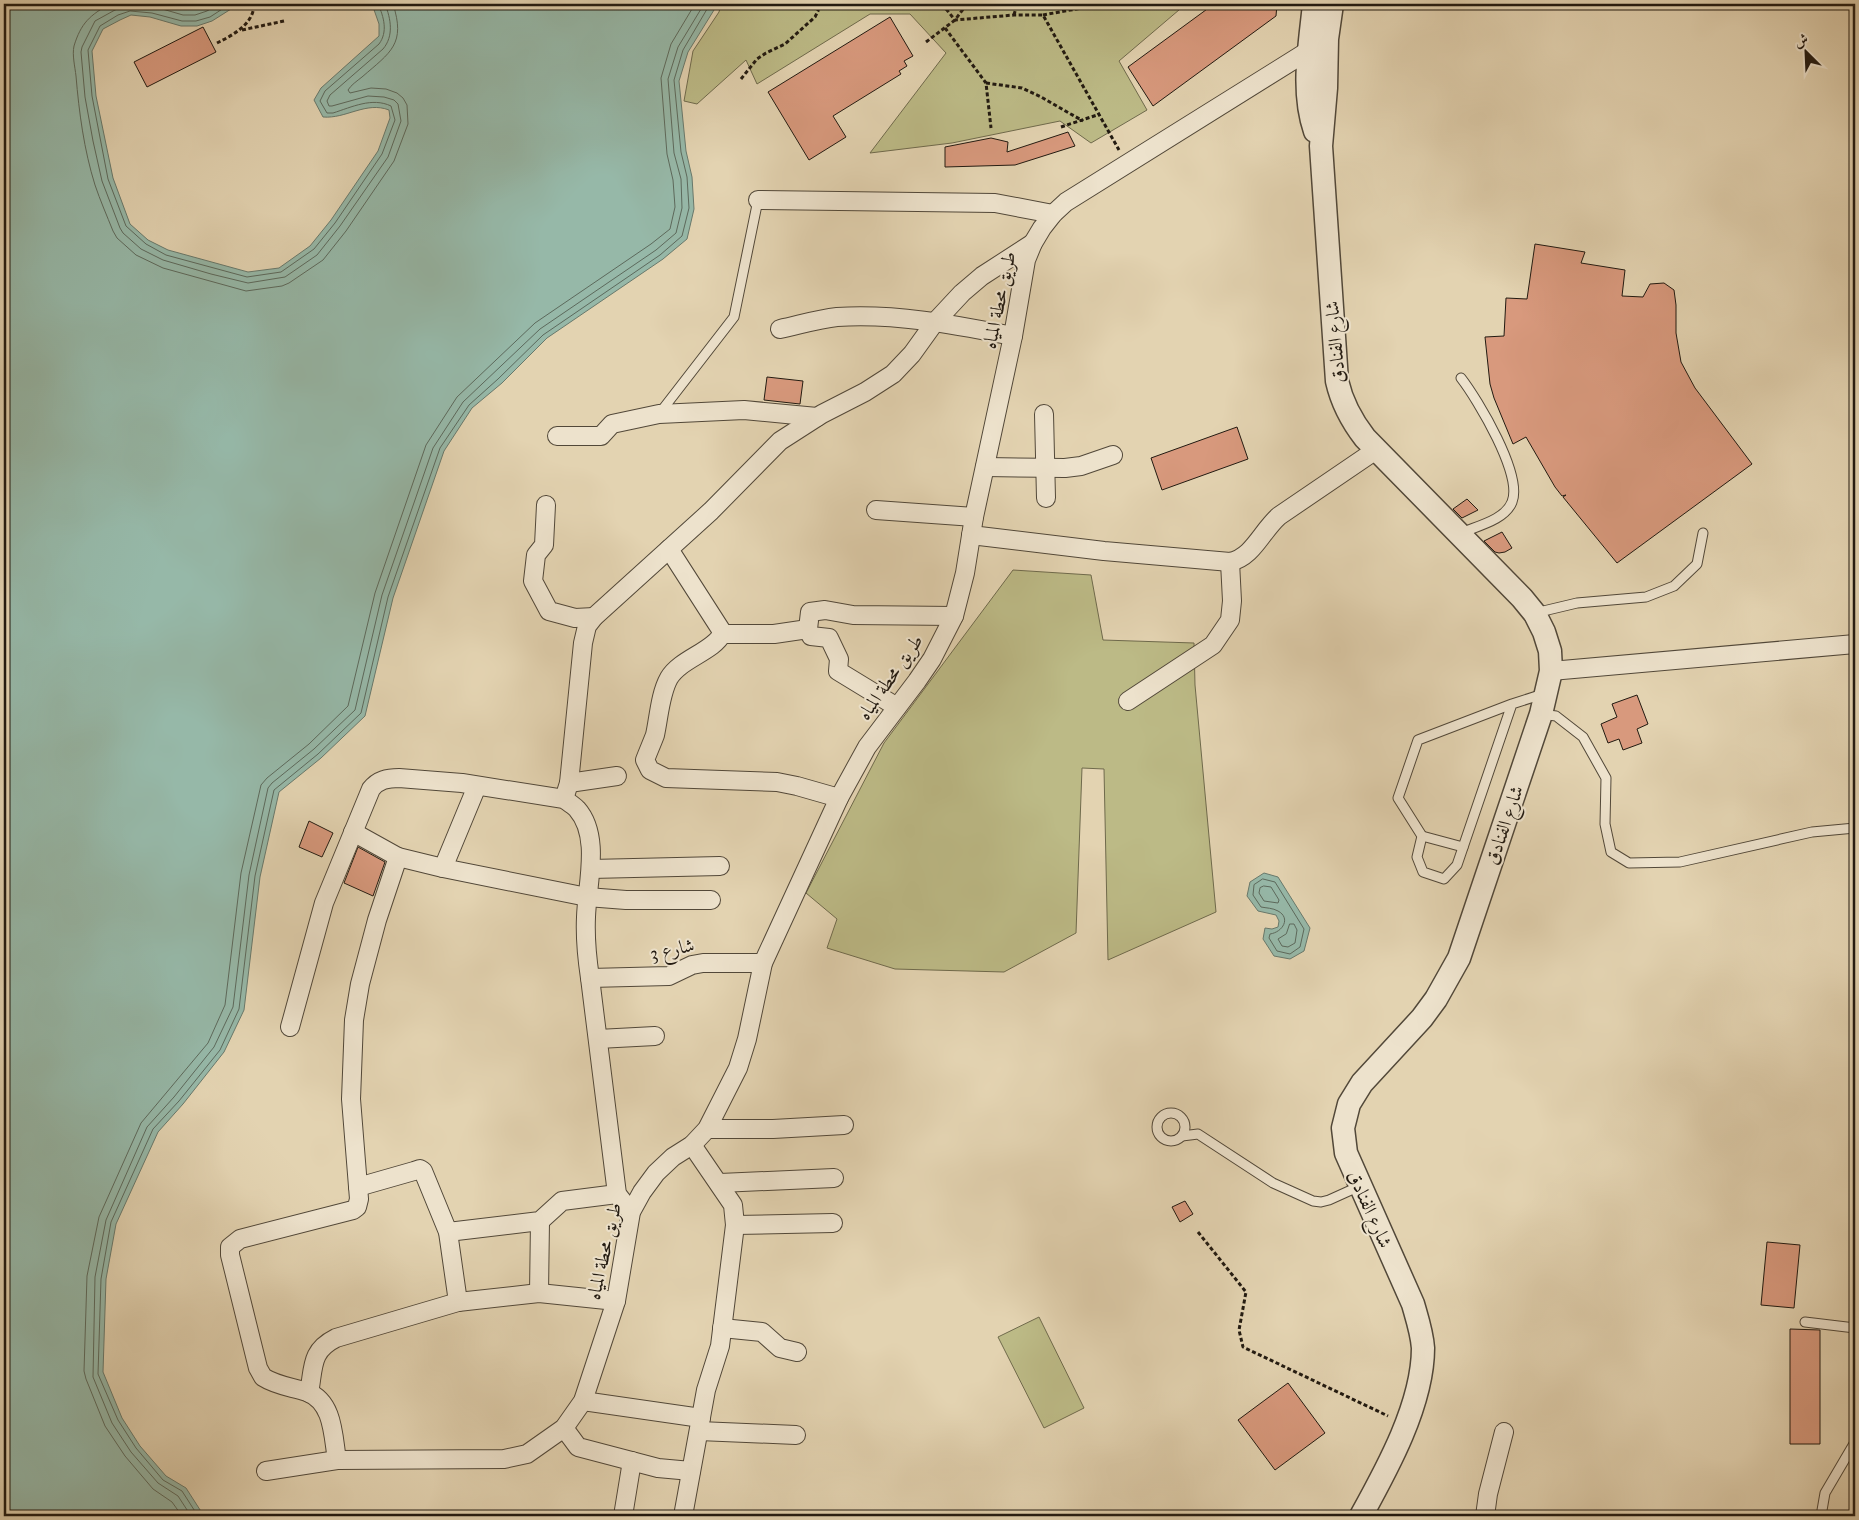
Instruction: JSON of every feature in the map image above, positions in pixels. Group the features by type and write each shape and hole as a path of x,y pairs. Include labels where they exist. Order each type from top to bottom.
{"street":[{"name":"شارع الفنادق","path":"1314,4 1318,44"},
{"name":"شارع الفنادق","path":"1332,4 1318,44 1308,85 1309,110 1321,146 1337,381 1341,396 1355,425 1376,450 1522,598 1535,614 1544,632 1550,651 1551,671 1543,703 1459,958 1436,999 1422,1018 1362,1083 1349,1104 1343,1128 1346,1153 1413,1304 1420,1324 1423,1346 1422,1369 1418,1391 1391,1461 1360,1516"},
{"name":"طريق محطة المياه","path":"266,1471 337,1460 504,1459 527,1454 564,1428 583,1401 616,1301 632,1212 642,1192 656,1173 673,1157 692,1145 707,1129 738,1068 747,1039 763,963 839,798 867,747 932,659 954,616 962,588 974,517 1013,336 1023,278 1033,243 1053,214 1066,202 1318,44"},
{"path":"758,200 995,204 1053,214"},
{"path":"632,1212 617,1194 586,953 587,897 591,869 590,842 584,822 567,791 583,643 587,626 594,617 711,511 780,441 817,417 865,392 893,374 912,354 935,322 962,293 982,276 1033,243"},
{"path":"780,329 836,317 882,317 935,322 1013,336"},
{"path":"557,436 601,436 612,424 659,414 744,410 817,417"},
{"path":"1044,414 1046,498"},
{"path":"971,534 1104,551 1230,562 1246,556 1268,526 1279,516 1376,450"},
{"path":"985,467 1045,468 1081,466 1113,455"},
{"path":"546,505 544,545 536,555 533,581 549,611 575,618 594,617"},
{"path":"876,510 974,517"},
{"path":"669,549 722,634"},
{"path":"1128,701 1213,645 1230,620 1232,601 1230,562"},
{"path":"897,707 838,671 839,659 829,638 811,636 808,629 810,612 825,610 853,615 954,616"},
{"path":"722,634 774,634 808,629"},
{"path":"722,634 716,642 678,667 669,678 664,691 654,737 645,760 650,770 666,778 777,782 839,798"},
{"path":"1551,671 1855,644"},
{"path":"290,1027 324,903 371,789 380,781 389,778 399,778 477,786 567,791 617,776"},
{"path":"442,868 477,786"},
{"path":"353,832 398,857 442,868 587,897 626,900 711,900"},
{"path":"337,1460 331,1423 327,1411 320,1400 308,1393 288,1388 263,1377 258,1368 230,1255 230,1247 240,1239 353,1210 357,1207 359,1199 351,1099 354,1020 360,984 377,920 398,857"},
{"path":"591,869 720,866"},
{"name":"شارع 3","path":"590,978 669,976 692,965 703,963 763,963"},
{"path":"598,1040 655,1036"},
{"path":"707,1129 773,1129 844,1125"},
{"path":"683,1516 706,1390 718,1357 735,1224 733,1205 720,1183 692,1145"},
{"path":"358,1188 420,1169 423,1171 448,1232 458,1302"},
{"path":"720,1183 834,1178"},
{"path":"448,1232 540,1220 562,1201 617,1194"},
{"path":"539,1293 540,1220"},
{"path":"735,1224 832,1222"},
{"path":"308,1393 316,1355 325,1344 336,1338 458,1302 539,1293 616,1301"},
{"path":"722,1328 762,1332 780,1348 797,1352"},
{"path":"583,1401 700,1424 796,1435"},
{"path":"564,1428 578,1448 658,1468 692,1472"},
{"path":"1485,1516 1488,1494 1504,1432"},
{"path":"624,1516 632,1461"}],"lane":[{"path":"659,414 734,317 758,200"},
{"path":"1459,535 1503,514 1512,502 1513,481 1502,447 1474,395 1461,378"},
{"path":"1535,614 1577,603 1646,597 1674,586 1697,564 1703,533"},
{"path":"1463,848 1422,836 1398,798 1418,740 1512,704 1543,703 1583,738 1606,778 1605,824 1611,852 1629,863 1680,862 1812,832 1855,828"},
{"path":"1422,836 1417,857 1423,872 1444,879 1457,865 1512,704"},
{"path":"1182,1136 1198,1134 1273,1184 1313,1201 1322,1202 1329,1200 1360,1186"},
{"path":"1805,1322 1855,1328"},
{"path":"1821,1516 1825,1493 1855,1442"}],"path":[{"path":"241,30 254,10 254,4"},
{"path":"741,79 757,59 766,52 785,44 815,17 818,11 818,4"},
{"path":"942,4 955,20"},
{"path":"926,42 955,20 967,4"},
{"path":"1014,15 1017,4"},
{"path":"1071,4 1072,10"},
{"path":"955,20 1014,15 1043,15 1104,4"},
{"path":"1833,4 1855,10"},
{"path":"1043,15 1127,163"},
{"path":"217,43 241,30 284,21"},
{"path":"945,28 986,83 991,128"},
{"path":"986,83 1022,88 1083,120"},
{"path":"1061,127 1100,114"},
{"path":"1198,1232 1246,1292 1238,1330 1243,1347 1405,1424"}],"shaded area":[{"path":"721,4 1186,4 1119,61 1147,110 1091,143 1060,121 952,143 870,153 946,53 910,14 870,14 757,84 746,60 697,104 684,101 693,51 719,12"},
{"path":"1013,570 1091,575 1103,640 1194,643 1195,685 1216,912 1108,960 1104,769 1082,768 1076,933 1004,972 895,969 827,948 837,919 806,893 884,743"},
{"path":"1039,1317 1084,1408 1044,1428 998,1337"}],"water":[{"path":"4,4 239,4 212,21 197,26 181,26 150,17 131,15 103,29 92,51 96,96 113,178 130,224 148,240 168,250 248,272 279,268 310,246 331,220 378,151 390,118 389,110 372,108 323,117 314,100 321,88 379,36 379,24 372,4 715,4 714,10 688,52 679,81 686,151 692,177 694,209 687,239 663,259 547,338 502,383 472,408 444,451 393,598 365,716 321,758 279,792 260,877 244,1010 224,1052 158,1132 116,1224 106,1279 103,1372 122,1418 140,1446 166,1476 186,1488 204,1516 4,1516"},
{"path":"1264,873 1278,877 1310,928 1304,951 1290,959 1274,956 1263,939 1265,928 1272,929 1278,927 1279,921 1276,915 1258,911 1247,896 1250,882"}],"building":[{"path":"1214,4 1277,4 1276,16 1153,106 1128,67"},
{"path":"890,17 913,56 904,61 907,66 899,71 901,74 833,116 846,137 809,160 768,92"},
{"path":"203,27 216,52 147,87 134,62"},
{"path":"1068,132 1075,146 1015,165 945,167 945,147 991,138 1008,142 1007,152"},
{"path":"1535,244 1585,252 1581,263 1625,270 1622,296 1643,297 1650,284 1664,283 1674,290 1676,333 1681,362 1695,388 1752,464 1617,563 1563,497 1566,495 1562,496 1555,487 1526,437 1513,444 1490,384 1485,337 1504,336 1506,298 1527,299"},
{"path":"767,377 803,381 800,404 764,400"},
{"path":"1237,427 1248,459 1162,490 1151,458"},
{"path":"1467,499 1478,510 1462,518 1453,509"},
{"path":"1502,532 1512,548 1499,553 1495,552 1484,541"},
{"path":"1637,695 1648,724 1637,729 1642,743 1623,750 1619,739 1608,743 1601,724 1617,717 1612,704"},
{"path":"309,821 333,833 322,857 299,847"},
{"path":"358,847 385,862 373,896 344,883"},
{"path":"1185,1201 1193,1214 1180,1222 1172,1207"},
{"path":"1767,1242 1800,1245 1794,1308 1761,1305"},
{"path":"1790,1329 1820,1330 1820,1444 1790,1444"},
{"path":"1288,1383 1325,1433 1275,1470 1238,1420"}]}
